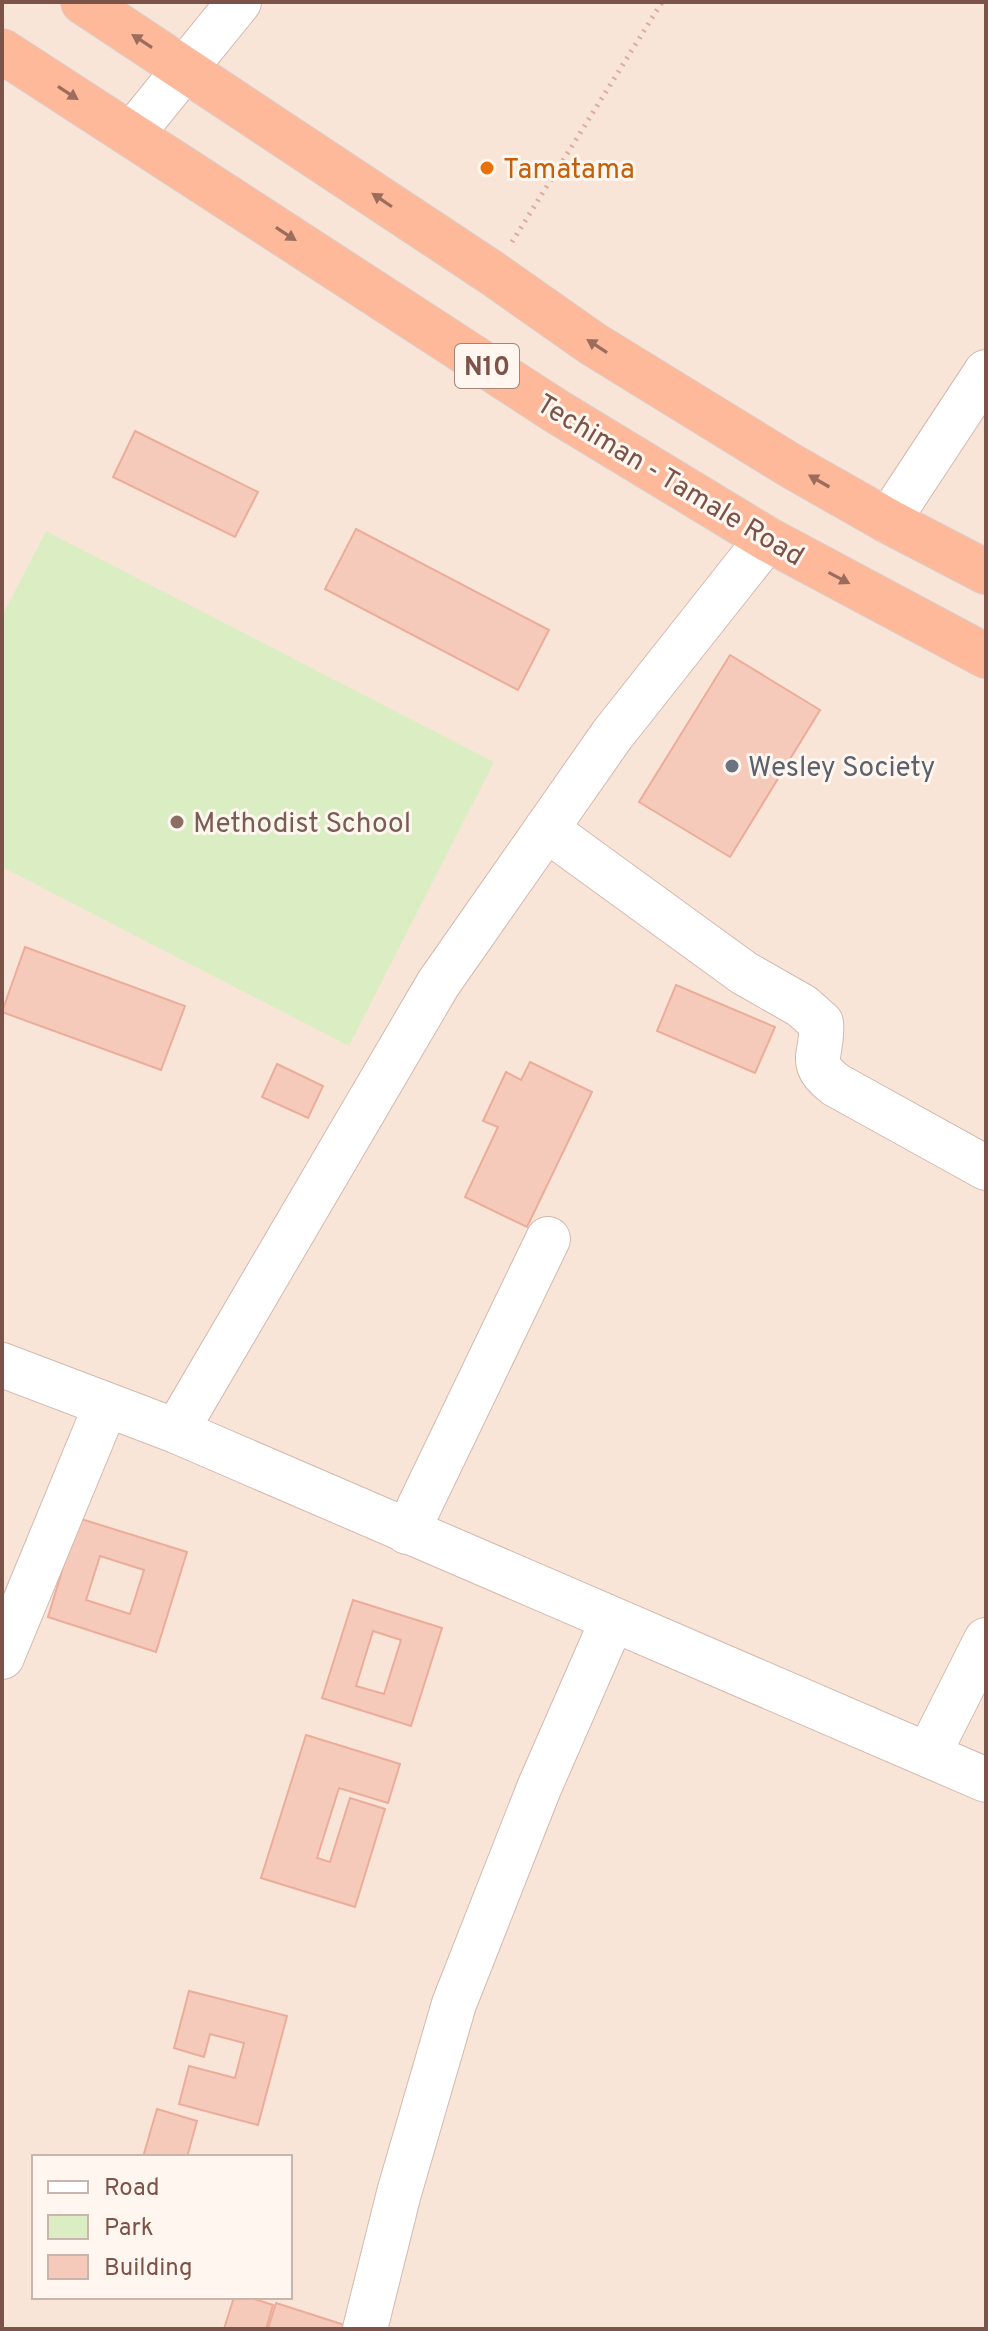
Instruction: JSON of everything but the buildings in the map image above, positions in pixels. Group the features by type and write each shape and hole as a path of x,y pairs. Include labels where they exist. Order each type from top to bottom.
{"highway":[{"path":"83,2 492,273 593,344 793,467 986,572"},
{"name":"Techiman - Tamale Road","path":"2,51 556,411 767,539 986,656"}],"street":[{"path":"132,134 239,2"},
{"path":"888,521 986,372"},
{"path":"176,1431 438,984 612,735 767,539"},
{"path":"546,829 744,973 802,1006 821,1023 822,1039 817,1064 822,1075 986,1168"},
{"path":"407,1532 548,1239"},
{"path":"2,1365 176,1431 986,1780"},
{"path":"2,1657 106,1405"},
{"path":"365,2329 399,2193 454,2004 539,1788 612,1621"},
{"path":"928,1755 986,1640"}],"path":[{"path":"492,273 662,2"}],"shaded area":[{"path":"2,2 986,2 986,2329 2,2329"}],"green space":[{"path":"46,531 494,762 349,1046 2,867 2,616"}],"place":[{"name":"Tamatama","path":"487,168"},
{"name":"Wesley Society","path":"732,766"},
{"name":"Methodist School","path":"177,822"}]}
